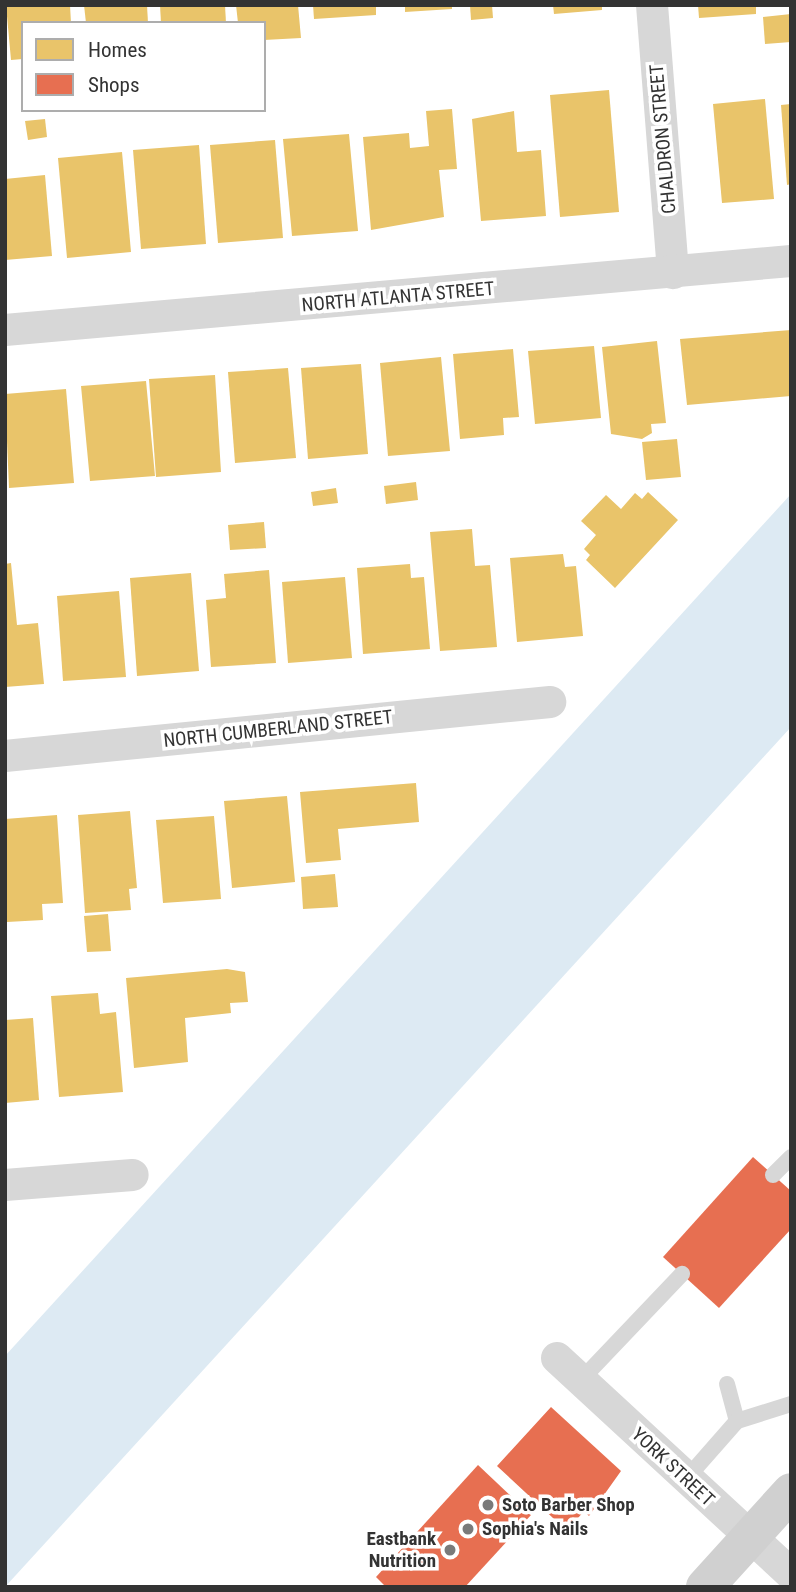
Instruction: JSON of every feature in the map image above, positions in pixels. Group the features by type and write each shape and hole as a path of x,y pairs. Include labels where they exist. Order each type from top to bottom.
{"main road":[{"path":"705,1587 748,1536 791,1492"}],"street":[{"name":"CHALDRON STREET","path":"652,5 673,273"},
{"name":"NORTH ATLANTA STREET","path":"5,330 791,261"},
{"name":"NORTH CUMBERLAND STREET","path":"5,756 550,702"},
{"path":"5,1185 134,1175"},
{"name":"YORK STREET","path":"556,1358 791,1574"}],"lane":[{"path":"774,1175 791,1157"},
{"path":"580,1381 682,1274"},
{"path":"727,1384 737,1420"},
{"path":"686,1479 737,1420 791,1404"}],"shaded area":[{"path":"791,494 791,727 5,1587 5,1356"}],"building: Homes":[{"path":"6,5 70,5 71,21 21,21 21,59 11,60"},
{"path":"84,5 147,5 148,21 86,21"},
{"path":"160,5 225,5 226,21 161,21"},
{"path":"236,5 298,5 301,38 266,40 266,21 238,21"},
{"path":"313,5 376,5 376,15 314,19"},
{"path":"405,5 452,5 452,9 405,12"},
{"path":"470,5 492,5 493,18 471,20"},
{"path":"553,5 602,5 602,10 554,14"},
{"path":"698,5 756,5 756,14 699,18"},
{"path":"791,14 791,42 765,44 763,17"},
{"path":"609,90 619,212 560,217 550,95"},
{"path":"765,99 774,199 722,203 713,104"},
{"path":"791,104 791,184 787,185 781,105"},
{"path":"452,109 457,169 439,170 444,217 371,230 363,137 409,133 410,148 429,146 426,111"},
{"path":"514,111 517,152 541,150 546,216 481,221 472,119"},
{"path":"45,119 47,137 28,140 25,121"},
{"path":"349,134 358,231 292,236 283,139"},
{"path":"275,140 283,238 218,243 210,145"},
{"path":"199,145 206,244 141,249 133,150"},
{"path":"122,152 131,252 67,258 58,158"},
{"path":"45,175 52,256 5,260 5,179"},
{"path":"791,330 791,396 687,405 680,339"},
{"path":"657,341 666,423 651,424 652,433 642,439 611,434 602,347"},
{"path":"594,346 601,418 535,424 528,351"},
{"path":"513,349 519,417 503,418 504,435 460,439 453,354"},
{"path":"441,357 450,451 388,456 380,363"},
{"path":"361,364 368,454 308,459 301,368"},
{"path":"288,368 296,458 235,463 228,372"},
{"path":"215,375 221,472 156,477 149,379"},
{"path":"146,381 155,476 90,481 81,386"},
{"path":"66,389 74,483 9,488 5,394"},
{"path":"677,439 681,477 646,480 642,442"},
{"path":"416,482 418,500 386,504 384,486"},
{"path":"336,488 338,503 313,506 311,492"},
{"path":"648,492 678,520 615,588 586,560 590,555 584,549 596,535 581,521 606,495 621,509 635,493 642,499"},
{"path":"264,522 266,548 230,550 228,525"},
{"path":"472,529 475,566 490,565 497,647 440,651 430,532"},
{"path":"563,554 565,567 576,566 583,636 517,642 510,558"},
{"path":"11,563 17,625 38,623 44,684 5,687 5,564"},
{"path":"410,564 411,578 424,577 430,649 363,654 357,568"},
{"path":"269,570 276,663 211,667 206,600 226,598 224,574"},
{"path":"191,573 199,671 137,676 130,578"},
{"path":"345,577 352,658 288,663 282,582"},
{"path":"119,591 126,677 63,681 57,596"},
{"path":"416,783 419,822 338,829 341,860 306,863 300,792"},
{"path":"287,796 295,882 232,888 224,801"},
{"path":"130,811 137,888 129,889 131,910 85,913 78,815"},
{"path":"57,815 63,903 42,904 43,920 7,922 5,819"},
{"path":"214,816 221,899 163,903 156,820"},
{"path":"335,874 338,907 303,909 301,877"},
{"path":"108,914 111,951 87,952 84,916"},
{"path":"227,969 245,972 248,1002 230,1003 231,1013 185,1018 188,1062 134,1068 126,978"},
{"path":"98,993 100,1014 116,1012 123,1092 59,1097 51,996"},
{"path":"33,1018 39,1100 5,1103 5,1020"}],"building: Shops":[{"path":"753,1157 791,1191 791,1229 719,1308 663,1257"},
{"path":"551,1407 621,1471 589,1516 584,1511 567,1531 497,1466"},
{"path":"478,1465 531,1515 465,1587 386,1587 376,1577"}],"place":[{"name":"Soto Barber Shop","path":"488,1505"},
{"name":"Sophia's Nails","path":"468,1529"},
{"name":"Eastbank Nutrition","path":"450,1550"}]}
